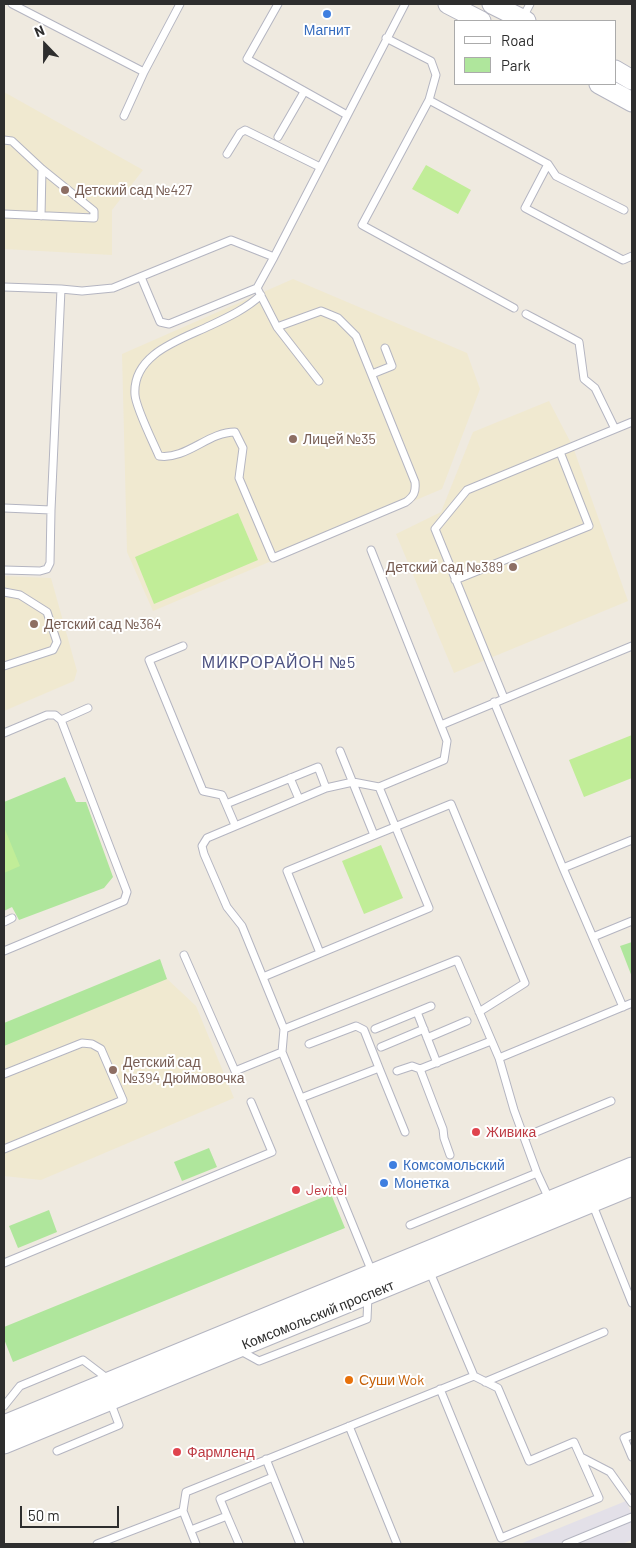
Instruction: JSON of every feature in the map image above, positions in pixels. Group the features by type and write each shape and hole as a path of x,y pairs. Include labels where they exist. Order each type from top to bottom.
{"main road":[{"path":"448,4 479,20"},
{"path":"492,4 526,15"},
{"path":"616,71 632,80"},
{"path":"601,85 632,102"},
{"name":"Комсомольский проспект","path":"4,1444 429,1270 554,1209 632,1167"},
{"name":"Комсомольский проспект","path":"4,1425 479,1230 554,1209 591,1203 632,1186"},
{"path":"429,1270 420,1269 419,1260 469,1240 479,1230"},
{"path":"327,1312 344,1299 381,1284 384,1281 383,1275 372,1273"},
{"path":"44,1427 63,1415 106,1397 108,1394 107,1389 102,1386 104,1383"}],"lane":[{"path":"12,4 144,72"},
{"path":"124,116 144,72 180,4"},
{"path":"278,4 247,59 347,115"},
{"path":"141,277 160,322 169,324 257,288 405,4"},
{"path":"386,38 431,61 436,75 429,100 362,224 514,308"},
{"path":"278,137 304,92"},
{"path":"429,100 548,164 556,176 624,210"},
{"path":"226,154 240,133 245,130 320,167"},
{"path":"4,140 12,141 42,169 94,211 94,218 4,214"},
{"path":"548,164 525,208 623,260 632,256"},
{"path":"41,216 42,169"},
{"path":"4,287 82,291 113,288 231,240 274,257"},
{"path":"257,288 277,327 319,381"},
{"path":"4,570 40,571 47,569 50,563 62,289"},
{"path":"261,295 249,306 170,344 154,354 144,366 135,383 135,398 159,456 169,458 224,432 235,432 243,448 239,478 273,558 406,502 412,498 416,491 415,482 356,336 338,318 321,311 277,327"},
{"path":"526,314 579,342 584,379 595,388 614,429"},
{"path":"372,374 392,366 385,348"},
{"path":"504,698 435,529 468,490 632,422"},
{"path":"455,580 589,526 560,452"},
{"path":"4,508 51,510"},
{"path":"370,550 447,741 444,760 379,787 353,782 326,788 206,838 202,846 227,907 242,926 284,1029 282,1052 372,1273"},
{"path":"4,592 20,595 47,612 57,642 53,650 4,666"},
{"path":"183,646 149,660 203,791 222,795 235,825"},
{"path":"441,725 632,646"},
{"path":"494,702 623,1007"},
{"path":"61,720 88,708"},
{"path":"4,733 48,715 55,715 61,720 127,892 124,901 4,951"},
{"path":"340,751 374,835"},
{"path":"226,804 318,767 326,788"},
{"path":"290,778 299,799"},
{"path":"263,977 430,908 379,787"},
{"path":"320,953 287,871 451,804 526,983 479,1012"},
{"path":"563,868 632,840"},
{"path":"4,922 12,918"},
{"path":"593,937 632,920"},
{"path":"184,955 235,1072 282,1052"},
{"path":"284,1029 457,960 499,1058 514,1110 537,1173 554,1209"},
{"path":"499,1058 632,1004"},
{"path":"375,1029 431,1006"},
{"path":"417,1012 437,1063"},
{"path":"427,1038 467,1021"},
{"path":"308,1044 356,1026 364,1030 405,1132"},
{"path":"381,1047 424,1029"},
{"path":"420,1070 491,1041"},
{"path":"4,1074 82,1043 92,1044 101,1049 123,1100 4,1149"},
{"path":"397,1071 412,1066 420,1070 443,1129 450,1155"},
{"path":"301,1098 379,1068"},
{"path":"524,1137 611,1101"},
{"path":"4,1263 272,1152 251,1102"},
{"path":"410,1225 537,1173"},
{"path":"591,1203 632,1303"},
{"path":"429,1270 474,1376 498,1388 529,1461 574,1442 599,1498 501,1538 440,1389"},
{"path":"236,1349 259,1361 367,1319 368,1295"},
{"path":"485,1382 604,1332"},
{"path":"4,1406 20,1386 83,1360 104,1383"},
{"path":"196,1544 183,1511 186,1492 474,1376"},
{"path":"56,1451 119,1425 110,1400"},
{"path":"349,1426 397,1544"},
{"path":"632,1434 624,1438 632,1457"},
{"path":"580,1457 610,1472 632,1503"},
{"path":"266,1459 300,1544"},
{"path":"239,1544 220,1499 273,1477"},
{"path":"97,1544 183,1511"},
{"path":"191,1530 227,1516"},
{"path":"566,1544 632,1517"}],"shaded area":[{"name":"Детский сад №427","path":"4,92 143,170 112,210 112,255 4,249"},
{"name":"Лицей №35","path":"293,279 467,353 480,389 442,489 153,611 127,552 122,354"},
{"name":"Детский сад №389","path":"549,401 573,447 628,601 454,673 396,534 441,512 473,432"},
{"name":"Детский сад №364","path":"4,576 51,578 77,671 74,681 4,711"},
{"name":"Детский сад №394 Дюймовочка","path":"164,976 196,1006 234,1098 41,1180 4,1176 4,1042"},
{"path":"626,1501 632,1515 632,1540 622,1544 520,1544"}],"green space":[{"path":"426,165 471,190 458,214 412,189"},
{"path":"238,513 258,560 154,604 135,557"},
{"path":"632,735 632,778 584,797 569,760"},
{"path":"65,777 76,802 86,802 113,877 104,888 19,920 12,907 4,911 4,802"},
{"path":"4,827 20,866 4,873"},
{"path":"381,845 403,898 364,914 342,861"},
{"path":"632,942 632,977 620,946"},
{"path":"160,959 167,979 4,1046 4,1023"},
{"path":"209,1148 217,1167 182,1181 174,1162"},
{"path":"331,1194 345,1228 13,1362 4,1339 4,1327"},
{"path":"49,1210 57,1232 18,1248 9,1226"}],"place":[{"name":"Магнит","path":"327,14"},
{"name":"Детский сад №427","path":"65,190"},
{"name":"Лицей №35","path":"293,439"},
{"name":"Детский сад №389","path":"513,567"},
{"name":"Детский сад №364","path":"34,624"},
{"name":"Детский сад №394 Дюймовочка","path":"113,1070"},
{"name":"Живика","path":"476,1132"},
{"name":"Комсомольский","path":"393,1165"},
{"name":"Монетка","path":"384,1183"},
{"name":"Jevitel","path":"296,1190"},
{"name":"Суши Wok","path":"349,1380"},
{"name":"Фармленд","path":"177,1452"}],"district":[{"name":"МИКРОРАЙОН №5","path":"279,663"}]}
